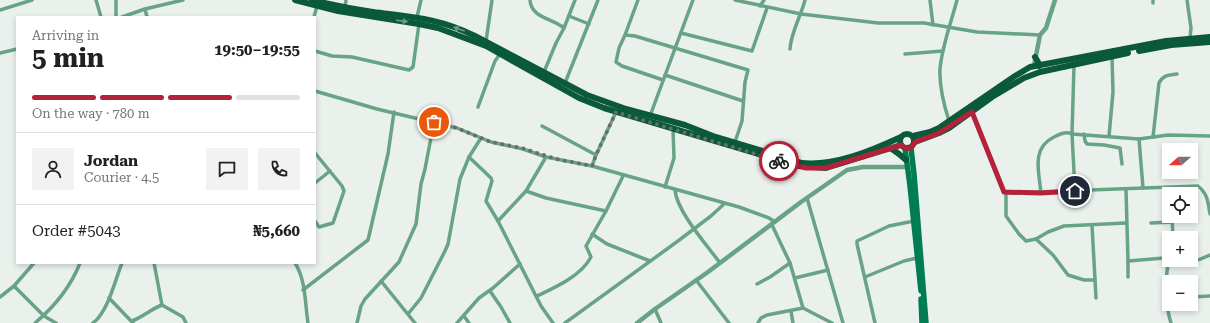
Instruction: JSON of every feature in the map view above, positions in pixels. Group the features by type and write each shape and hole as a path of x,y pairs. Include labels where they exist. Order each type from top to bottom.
{"main road":[{"path":"295,0 361,15 438,28 473,40 580,98 616,112 778,161 806,168 826,168 836,166 892,149 906,147 914,139 972,112 1015,83 1036,73 1171,45 1210,42"},
{"path":"312,0 372,12 417,17 436,21 464,30 587,95 795,161 813,164 824,163 850,157 884,145 905,134 914,139"},
{"path":"954,120 1016,75 1036,63 1166,41 1190,38 1210,38"},
{"path":"901,137 900,141 906,147 914,174 926,323"},
{"path":"906,147 906,163 914,221 922,323"},
{"path":"892,149 899,154 906,163"}],"street":[{"path":"0,10 32,0"},
{"path":"96,0 101,16"},
{"path":"116,0 116,16"},
{"path":"125,16 145,9 183,0"},
{"path":"345,7 346,0"},
{"path":"417,17 421,0"},
{"path":"486,41 492,0"},
{"path":"530,0 530,6 534,12 564,28"},
{"path":"544,72 575,0"},
{"path":"564,83 598,0"},
{"path":"638,0 619,48 616,62 622,66 663,80"},
{"path":"650,116 693,0"},
{"path":"735,0 801,14 878,23 898,22 949,27 977,32 1040,35"},
{"path":"760,6 764,0"},
{"path":"790,49 792,37 805,0"},
{"path":"930,0 933,25"},
{"path":"954,120 945,106 940,70 943,51 957,0"},
{"path":"1036,73 1040,35 1046,28 1055,0"},
{"path":"1187,0 1191,28 1190,38"},
{"path":"314,16 316,6"},
{"path":"681,33 752,50 767,8"},
{"path":"145,9 147,16"},
{"path":"569,16 589,24"},
{"path":"316,51 332,56 352,57 409,70 413,67 419,24"},
{"path":"625,35 635,36 748,70 743,101 742,121 735,142"},
{"path":"0,53 16,49"},
{"path":"905,54 943,51"},
{"path":"478,107 495,61 500,54"},
{"path":"1109,136 1112,92 1112,57"},
{"path":"1074,65 1072,134 1075,191"},
{"path":"1153,137 1159,83 1161,78 1177,74"},
{"path":"665,75 743,101"},
{"path":"316,91 457,128 491,142 522,148 546,157 592,166 665,188 738,207 769,218 774,223 790,263 803,308"},
{"path":"303,290 368,240 388,154 394,112"},
{"path":"592,166 616,112"},
{"path":"972,112 986,150 1004,192 1006,193 1006,216 1026,241 1036,239 1048,232 1064,226 1126,223"},
{"path":"357,323 363,302 371,291 399,262 416,224 421,184 434,122"},
{"path":"542,126 596,155"},
{"path":"665,188 674,158 672,129"},
{"path":"1041,193 1038,160 1039,153 1042,145 1048,139 1062,133 1068,132 1072,134 1139,139 1168,135 1210,136"},
{"path":"1084,134 1087,144 1120,148 1122,164"},
{"path":"1104,136 1104,145"},
{"path":"408,314 421,298 448,244 460,179 469,157 481,138"},
{"path":"1139,139 1143,188"},
{"path":"316,154 342,186 343,195 333,223 320,228 316,222"},
{"path":"469,157 492,179 486,200 542,306 553,323"},
{"path":"498,222 526,191 546,157"},
{"path":"637,323 847,170 906,163"},
{"path":"316,182 330,171"},
{"path":"537,296 555,287 586,265 591,257 586,247 623,176"},
{"path":"1185,187 1198,186 1203,190 1210,214"},
{"path":"1006,193 1162,188"},
{"path":"675,190 678,202 694,228 720,263"},
{"path":"1126,190 1128,277"},
{"path":"526,191 546,198 606,211"},
{"path":"807,198 842,323"},
{"path":"565,323 650,261 724,204"},
{"path":"874,323 857,241 889,226 914,221"},
{"path":"1151,224 1162,223"},
{"path":"1092,225 1096,298"},
{"path":"592,234 607,244 650,261"},
{"path":"1036,239 1053,255 1068,275 1084,280 1095,280"},
{"path":"1198,260 1210,256"},
{"path":"864,277 904,261 917,258"},
{"path":"1128,261 1162,258"},
{"path":"757,284 790,263"},
{"path":"0,297 14,286 33,264"},
{"path":"35,323 44,316 67,289 80,264"},
{"path":"93,323 100,317 122,264"},
{"path":"154,264 162,305 183,318 186,323"},
{"path":"296,264 300,271 308,323"},
{"path":"457,323 479,298 490,291 520,264"},
{"path":"795,278 828,270"},
{"path":"696,280 729,323"},
{"path":"381,281 414,323"},
{"path":"14,286 44,316 56,323"},
{"path":"490,291 502,307 510,323"},
{"path":"1198,297 1210,296"},
{"path":"109,298 132,322 162,305"},
{"path":"758,323 761,318 767,315 803,308 832,323"},
{"path":"655,309 661,323"},
{"path":"791,311 793,323"},
{"path":"1170,311 1171,323"},
{"path":"464,316 469,323"}],"way so far":[{"path":"434,122 457,128 491,142 522,148 546,157 592,166 616,112 634,116 779,161"}],"route":[{"path":"779,161 806,168 826,168 901,145 905,148 911,148 915,142 949,128 972,112 1004,192 1041,193 1075,191"}]}
